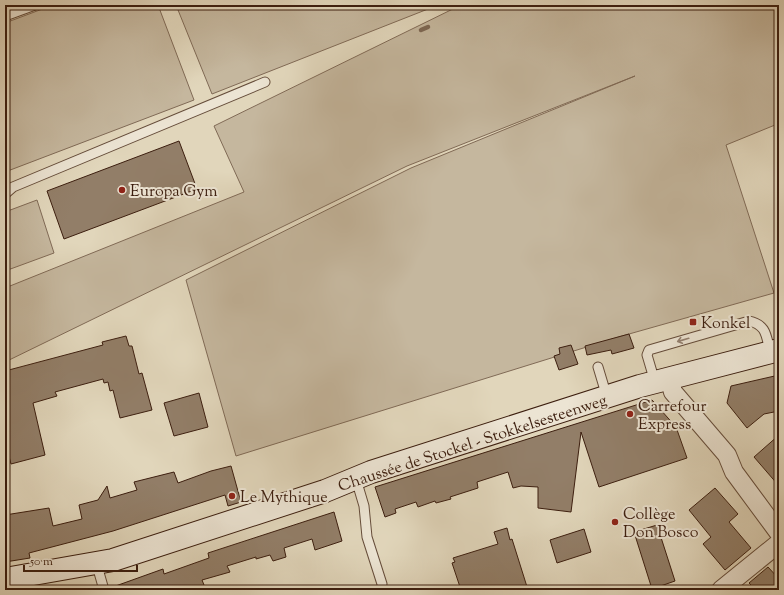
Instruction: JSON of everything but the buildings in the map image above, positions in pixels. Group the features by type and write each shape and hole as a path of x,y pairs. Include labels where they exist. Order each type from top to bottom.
{"street":[{"name":"Chaussée de Stockel - Stokkelsesteenweg","path":"5,579 120,557 325,491 371,472 607,397 662,380 774,350"},
{"path":"662,380 727,455 734,472 779,532"},
{"path":"722,590 779,543"}],"lane":[{"path":"5,16 35,5"},
{"path":"5,194 13,187 265,82"},
{"path":"662,380 647,354 649,350 749,321 757,323 763,328 774,350"},
{"path":"598,367 607,397"},
{"path":"356,479 364,506 367,537 382,584"},
{"path":"96,562 104,590"}],"shaded area":[{"path":"53,5 158,5 194,100 5,172 5,23"},
{"path":"176,5 427,5 428,9 212,94"},
{"path":"461,5 779,5 779,133 775,125 726,145 774,293 622,336 236,456 186,280 411,168 635,76 407,166 5,362 5,288 244,192 214,126"},
{"path":"37,200 54,253 5,271 5,212"}],"waterway":[{"path":"421,30 428,27"}],"place":[{"name":"Europa Gym","path":"122,190"},
{"name":"Konkel","path":"693,322"},
{"name":"Carrefour Express","path":"630,414"},
{"name":"Le Mythique","path":"232,496"},
{"name":"Collège Don Bosco","path":"615,522"}]}
